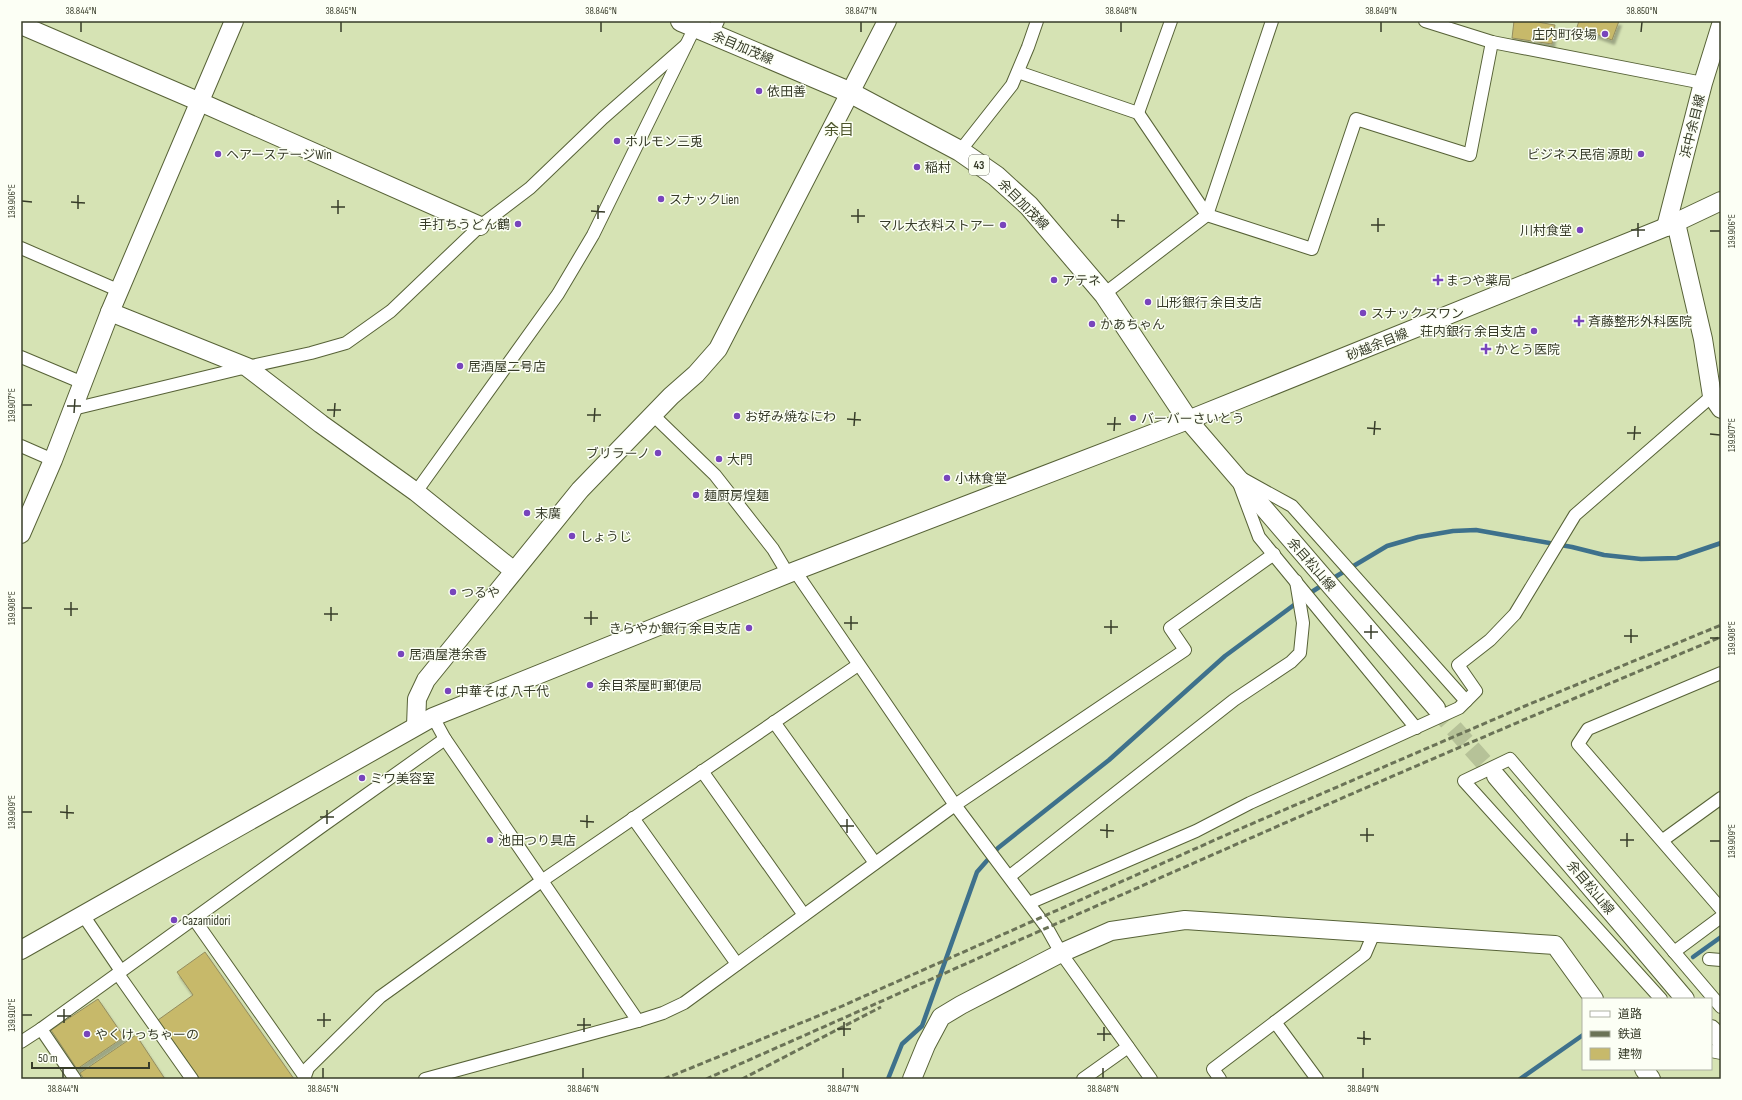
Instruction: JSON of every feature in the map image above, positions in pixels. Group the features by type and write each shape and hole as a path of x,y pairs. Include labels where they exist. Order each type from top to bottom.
{"main road":[{"name":"余目加茂線","path":"702,26 849,92 960,151 996,176 1029,206 1104,294 1188,420"}],"street":[{"path":"21,534 53,460 110,312 234,21"},
{"path":"416,726 417,699 426,680 580,490 718,350 849,92 887,21"},
{"path":"960,151 1012,85 1037,21"},
{"path":"1138,113 1171,21"},
{"path":"1104,294 1207,216 1272,21"},
{"path":"1425,21 1492,42 1703,83"},
{"path":"21,25 200,102 480,226"},
{"name":"浜中余目線","path":"1671,225 1703,83 1721,25"},
{"path":"73,409 311,353 346,343 391,311 480,226 530,188 603,118 686,45 702,26"},
{"path":"1018,72 1138,113 1207,216 1312,249 1356,119 1470,155 1492,42"},
{"path":"416,492 558,294 593,235 686,45"},
{"name":"砂越余目線","path":"21,950 433,717 792,572 1188,420 1671,225 1721,202"},
{"path":"1029,903 1196,831 1250,803 1459,708 1476,691 1458,665 1490,640 1515,614 1575,515 1717,402 1703,339 1671,225"},
{"path":"21,248 120,291"},
{"path":"110,312 247,367 321,424 416,492 514,571"},
{"path":"21,357 83,383"},
{"path":"653,415 715,475 768,544 792,572 955,805 1010,876 1047,928 1061,953 1151,1079"},
{"name":"余目松山線","path":"1188,420 1436,708"},
{"path":"21,446 53,460"},
{"path":"1236,476 1292,506 1466,701"},
{"path":"1236,476 1259,537 1416,728"},
{"path":"425,1079 638,1021 663,1013 684,1003 955,805 1185,650 1170,628 1274,554"},
{"path":"1010,876 1234,700 1291,662 1300,653 1303,623 1296,581"},
{"path":"304,1078 308,1068 380,997 543,880 858,665"},
{"path":"1721,673 1588,728 1578,744 1663,840 1721,909"},
{"path":"433,717 445,739 543,880 638,1021"},
{"path":"774,722 875,863"},
{"path":"21,1042 445,739"},
{"path":"1660,998 1464,781 1510,759 1721,1007"},
{"path":"702,771 804,915"},
{"name":"余目松山線","path":"1496,776 1684,998"},
{"path":"1663,840 1721,798"},
{"path":"633,818 737,964"},
{"path":"83,915 192,1079"},
{"path":"1674,952 1721,917"},
{"path":"194,919 304,1078"},
{"path":"912,1079 926,1045 941,1017 1061,953 1111,931 1184,920 1555,945 1593,998"},
{"path":"1220,1079 1213,1069 1365,954 1374,933"},
{"path":"1275,1022 1317,1079"},
{"path":"41,1029 75,1079"},
{"path":"1712,1030 1721,1041"},
{"path":"1083,1079 1128,1047"},
{"path":"1645,1070 1651,1079"}],"building":[{"path":"1514,21 1531,21 1555,25 1552,44 1512,38"},
{"name":"庄内町役場","path":"1579,21 1619,21 1612,40 1577,27"},
{"path":"205,952 294,1079 200,1079 158,1020 193,995 177,972"},
{"name":"やくけっちゃーの","path":"98,999 124,1037 77,1069 51,1030"},
{"path":"136,1035 165,1079 84,1079 80,1073"}],"waterway":[{"path":"1330,580 1387,546 1418,537 1453,531 1476,530 1572,547 1604,555 1641,559 1677,558 1721,543"},
{"path":"1307,595 1324,584"},
{"path":"888,1079 902,1044 922,1026 977,872 998,848 1109,760 1225,656 1298,602"},
{"path":"1693,957 1721,937"},
{"path":"1520,1079 1582,1036"}],"tunnel":[{"path":"1436,708 1496,776"}],"railway":[{"path":"664,1079 840,1007 1235,831 1525,706 1721,625"},
{"path":"706,1079 1339,800 1593,690 1721,637"},
{"path":"742,1079 881,1007"}],"place":[{"name":"庄内町役場","path":"1605,34"},
{"name":"依田善","path":"759,91"},
{"name":"ホルモン三兎","path":"617,141"},
{"name":"ヘアーステージWin","path":"218,154"},
{"name":"ビジネス民宿 源助","path":"1641,154"},
{"name":"稲村","path":"917,167"},
{"name":"スナックLien","path":"661,199"},
{"name":"手打ちうどん鶴","path":"518,224"},
{"name":"マル大衣料ストアー","path":"1003,225"},
{"name":"川村食堂","path":"1580,230"},
{"name":"アテネ","path":"1054,280"},
{"name":"まつや薬局","path":"1438,280"},
{"name":"山形銀行 余目支店","path":"1148,302"},
{"name":"スナック スワン","path":"1363,313"},
{"name":"斉藤整形外科医院","path":"1579,321"},
{"name":"かあちゃん","path":"1092,324"},
{"name":"荘内銀行 余目支店","path":"1534,331"},
{"name":"かとう医院","path":"1486,349"},
{"name":"居酒屋二号店","path":"460,366"},
{"name":"お好み焼なにわ","path":"737,416"},
{"name":"バーバーさいとう","path":"1133,418"},
{"name":"ブリラーノ","path":"658,453"},
{"name":"大門","path":"719,459"},
{"name":"小林食堂","path":"947,478"},
{"name":"麺厨房煌麺","path":"696,495"},
{"name":"末廣","path":"527,513"},
{"name":"しょうじ","path":"572,536"},
{"name":"つるや","path":"453,592"},
{"name":"きらやか銀行 余目支店","path":"749,628"},
{"name":"居酒屋港余香","path":"401,654"},
{"name":"余目茶屋町郵便局","path":"590,685"},
{"name":"中華そば 八千代","path":"448,691"},
{"name":"ミワ美容室","path":"362,778"},
{"name":"池田つり具店","path":"490,840"},
{"name":"Cazamidori","path":"174,920"},
{"name":"やくけっちゃーの","path":"87,1034"}],"district":[{"name":"余目","path":"839,130"}]}
